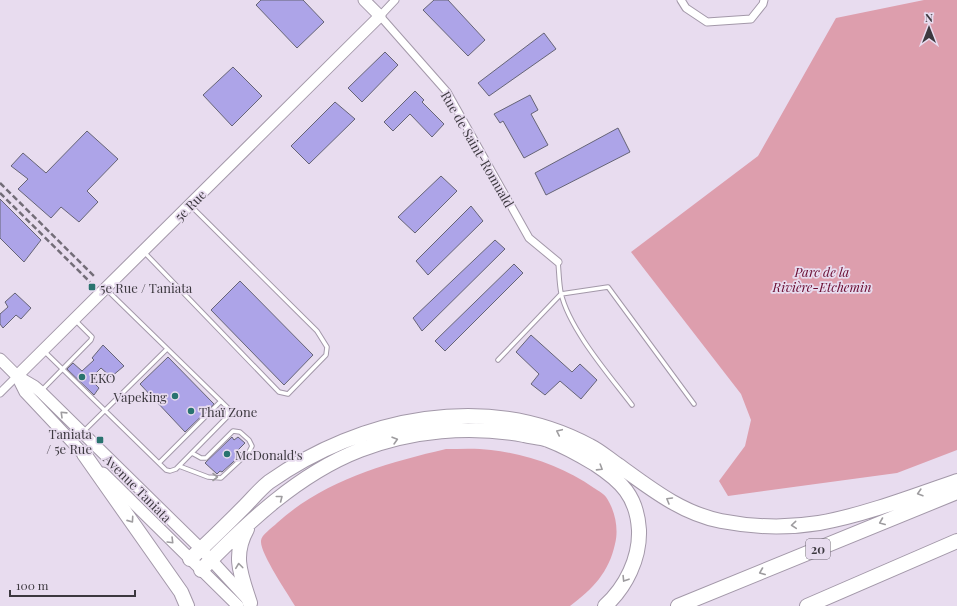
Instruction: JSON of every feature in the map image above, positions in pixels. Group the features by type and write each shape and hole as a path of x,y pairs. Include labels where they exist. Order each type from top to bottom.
{"highway":[{"path":"190,559 267,484 304,459 351,437 399,423 446,416 495,417 551,428 591,446 657,494 678,506 702,516 744,524 788,526 819,523 867,510 957,481"},
{"path":"206,566 250,523 280,497 316,472 367,448 402,438 447,430 496,430 547,440 586,459 617,478 633,502 639,524 638,549 626,579 605,606"},
{"path":"84,454 181,592 187,606"},
{"name":"20","path":"678,606 957,492"},
{"path":"247,605 239,569 238,554 242,538 250,523"},
{"path":"807,606 957,541"},
{"path":"831,606 957,549"}],"main road":[{"name":"Rue de Saint-Romuald","path":"364,0 380,16"},
{"name":"5e Rue","path":"17,376 380,16"},
{"name":"Avenue Taniata","path":"0,359 17,376 41,392 200,549 206,566"},
{"name":"Avenue Taniata","path":"17,376 25,392 84,454 190,559 206,566 247,605"}],"street":[{"path":"380,16 395,0"},
{"path":"681,0 686,8 707,22 751,19 763,4 764,0"},
{"name":"Rue de Saint-Romuald","path":"380,16 447,92 529,238 558,262"},
{"name":"5e Rue","path":"0,393 17,376"}],"lane":[{"path":"143,251 279,392 288,394 326,355 327,347 317,331 190,205"},
{"path":"558,262 561,294 573,322 597,358 632,405"},
{"path":"498,360 561,294 608,286 694,404"},
{"path":"43,350 166,470 170,471 178,466 227,417 228,408 105,288"},
{"path":"41,392 92,337 74,319"},
{"path":"82,433 167,349"},
{"path":"159,463 221,401"},
{"path":"178,466 208,478 221,478 249,452 252,446 249,440 240,432 233,431 206,458 201,458 192,452"}],"green space":[{"name":"Parc de la Rivière-Etchemin","path":"924,0 957,0 957,450 897,473 728,496 719,481 745,446 751,420 741,394 631,252 758,156 836,18"},
{"path":"446,449 485,449 532,458 570,474 605,496 614,514 617,532 609,563 593,586 570,606 295,606 265,555 261,539 265,534 295,508 335,485 378,467"}],"building":[{"path":"261,0 303,0 324,22 297,48 256,5"},
{"path":"434,0 448,0 485,40 468,56 423,10"},
{"path":"544,33 556,49 489,96 478,83"},
{"path":"385,52 398,65 362,102 348,88"},
{"path":"233,67 262,96 232,126 203,95"},
{"path":"415,91 424,100 422,102 444,124 432,137 410,114 393,131 384,122"},
{"path":"530,95 538,110 531,114 548,145 524,158 503,121 500,123 494,114"},
{"path":"335,102 355,119 309,164 291,146"},
{"path":"618,128 630,152 546,195 535,173"},
{"path":"87,131 118,159 87,191 98,202 79,222 61,207 51,218 18,189 28,179 11,166 23,153 46,173"},
{"path":"441,176 457,191 415,233 398,217"},
{"path":"0,199 41,240 24,262 0,238"},
{"path":"471,206 483,221 428,275 416,261"},
{"path":"495,240 505,249 422,331 413,318"},
{"path":"514,264 523,273 445,351 435,341"},
{"path":"240,281 313,355 284,385 211,310"},
{"path":"15,293 31,308 21,319 16,315 3,328 0,324 0,314 8,307 5,302"},
{"path":"531,335 572,372 580,364 597,380 581,399 560,381 545,395 531,384 539,374 516,352"},
{"path":"103,345 124,366 111,377 101,368 90,379 99,388 94,395 67,369 73,363 82,371 94,360 92,358"},
{"path":"168,357 214,404 185,432 140,384"},
{"path":"232,437 234,440 238,437 245,443 238,450 242,454 222,472 220,471 217,474 205,463"}],"railway":[{"path":"0,183 95,277"},
{"path":"0,193 90,282"}],"place":[{"name":"5e Rue / Taniata","path":"92,287"},
{"name":"EKO","path":"82,377"},
{"name":"Vapeking","path":"175,396"},
{"name":"Thaï Zone","path":"191,411"},
{"name":"Taniata / 5e Rue","path":"100,440"},
{"name":"McDonald's","path":"227,454"}]}
